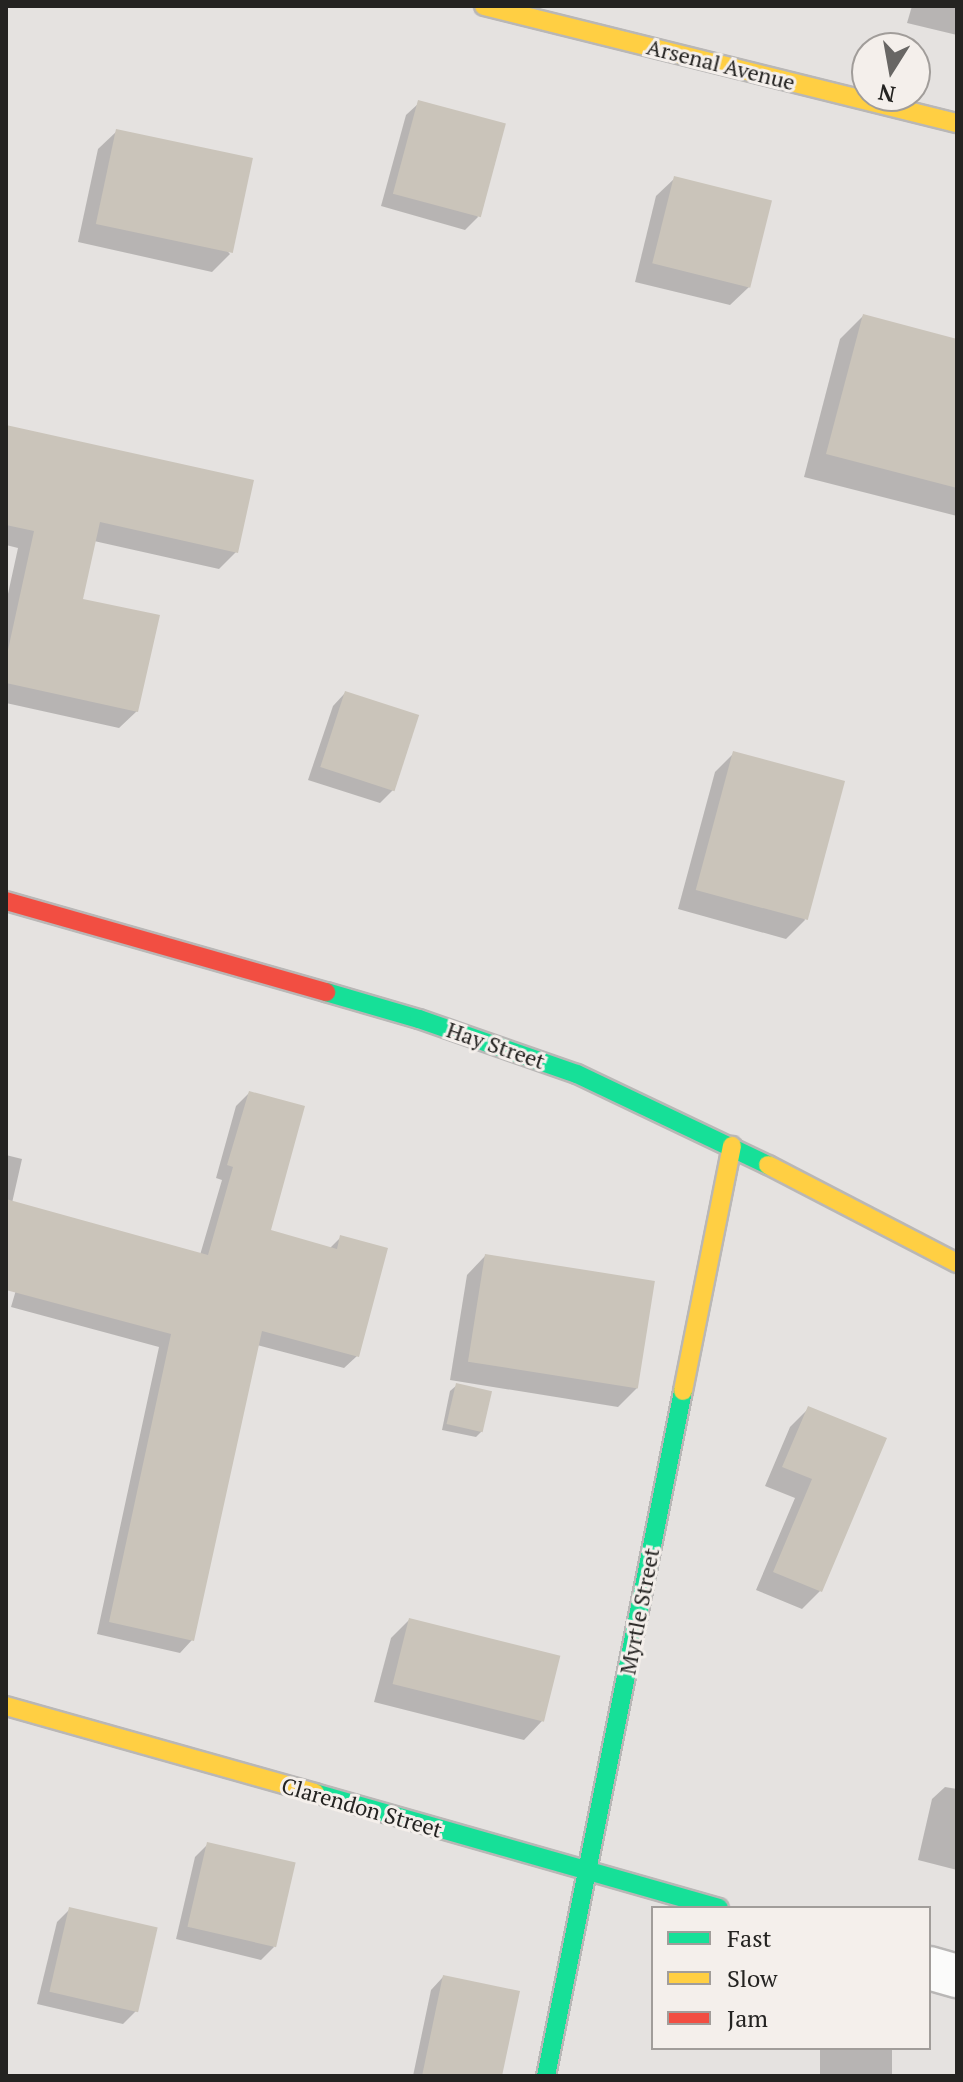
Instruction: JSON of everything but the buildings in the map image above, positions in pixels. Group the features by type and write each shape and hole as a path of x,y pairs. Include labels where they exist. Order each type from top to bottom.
{"street":[{"name":"Arsenal Avenue","path":"484,6 957,123"},
{"name":"Hay Street","path":"6,901 419,1019 577,1074 732,1146 957,1263"},
{"name":"Myrtle Street","path":"546,2076 732,1146"},
{"name":"Clarendon Street","path":"6,1706 712,1906"},
{"path":"931,1969 957,1976"}],"traffic: fast":[{"path":"326,992 419,1019 577,1074 768,1165"},
{"path":"546,2076 683,1391"},
{"path":"315,1793 712,1906"}],"traffic: slow":[{"path":"484,6 957,123"},
{"path":"683,1391 732,1146"},
{"path":"768,1165 957,1263"},
{"path":"6,1706 315,1793"}],"traffic: jam":[{"path":"6,901 326,992"}]}
